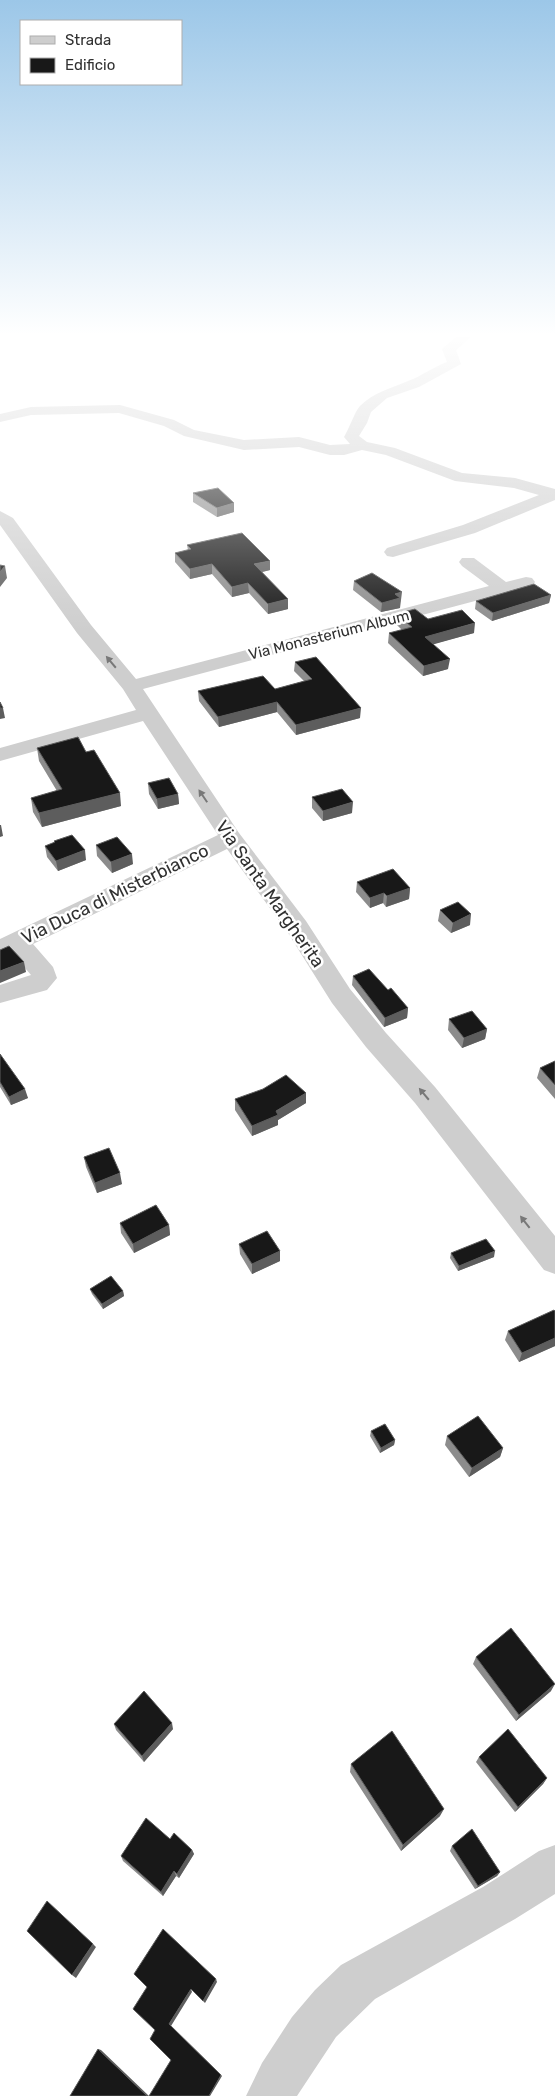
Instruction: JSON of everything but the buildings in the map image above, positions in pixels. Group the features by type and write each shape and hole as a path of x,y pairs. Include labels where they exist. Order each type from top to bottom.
{"street":[{"path":"197,435 244,445 274,445 299,442 330,450 344,450 362,445"},
{"path":"352,435 351,437 362,445 390,451 454,476 515,483 555,494"},
{"path":"393,552 469,529 555,494"},
{"name":"Via Santa Margherita","path":"0,516 7,522 84,629 131,686 231,838 297,927 341,996 376,1040 425,1095 555,1260"},
{"path":"468,562 503,588"},
{"name":"Via Monasterium Album","path":"131,686 384,621 526,582"},
{"path":"0,755 148,713"},
{"name":"Via Duca di Misterbianco","path":"8,946 231,838"},
{"path":"0,994 38,983 44,978 44,973 8,946"},
{"path":"271,2096 289,2061 322,2018 359,1981 440,1934 527,1888 555,1867"}]}
